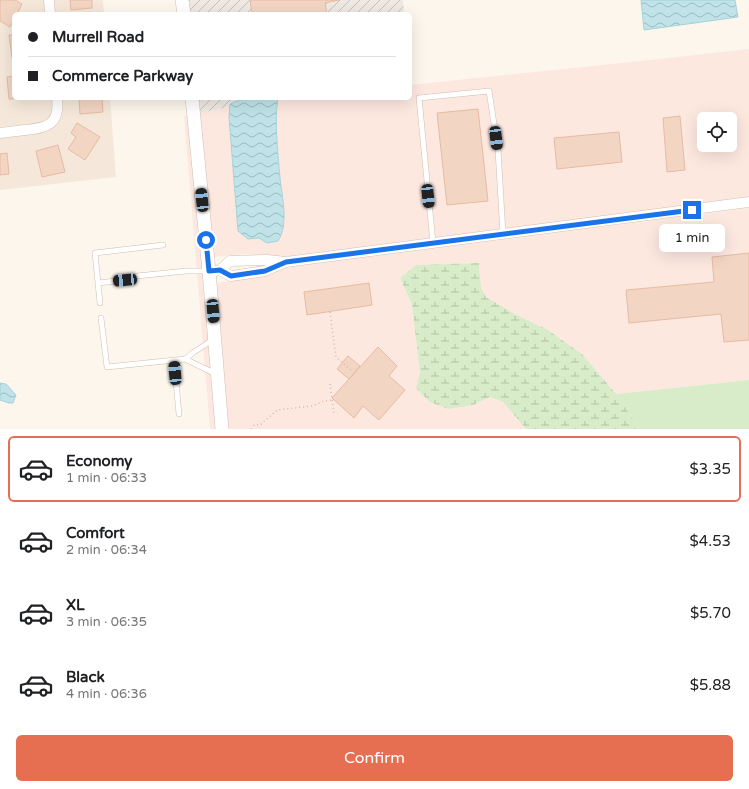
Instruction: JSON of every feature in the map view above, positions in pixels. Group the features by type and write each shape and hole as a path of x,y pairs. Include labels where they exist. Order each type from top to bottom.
{"street":[{"path":"49,0 50,12"},
{"path":"182,0 184,12"},
{"path":"0,133 40,128 50,124 56,116 57,100"},
{"path":"192,100 215,271 215,338 222,429"},
{"path":"215,271 230,261 266,260 286,262 749,202"},
{"path":"215,271 231,276 265,271 286,262"}],"lane":[{"path":"433,243 419,98 489,90 498,150 503,234"},
{"path":"100,303 95,253 163,245"},
{"path":"98,283 125,280 137,276 215,271"},
{"path":"101,318 107,367 185,358 215,338"},
{"path":"185,358 217,374"},
{"path":"174,360 179,414"}],"path":[{"path":"330,312 336,357 352,371"},
{"path":"330,384 334,414"},
{"path":"250,429 254,425 260,425 277,410 312,406 332,400"}],"shaded area":[{"path":"0,0 44,0 45,12 12,12 12,100 53,100 52,113 47,119 39,123 0,127"},
{"path":"54,0 103,0 104,12 55,12"},
{"path":"187,0 403,0 404,12 189,12"},
{"path":"749,49 749,197 289,257 244,254 213,257 199,113 230,107 229,117 238,230 284,225 277,142 276,106 278,100 412,100 412,85"},
{"path":"62,100 110,100 116,177 0,190 0,138 42,133 52,129 61,117"},
{"path":"197,100 261,100 230,104 230,107 199,113"},
{"path":"189,115 217,429 210,429 184,116"},
{"path":"749,208 749,380 616,394 582,354 548,330 515,314 486,297 481,288 479,263 416,265 400,278 412,305 420,373 473,405 490,397 503,402 526,429 227,429 215,283 268,276 291,267"}],"green space":[{"path":"479,263 481,288 486,297 515,314 548,330 582,354 616,394 640,429 526,429 503,402 490,397 473,405 448,409 430,402 416,388 420,373 412,305 400,278 416,265"},
{"path":"749,380 749,429 640,429 616,394"}],"water":[{"path":"641,0 735,0 738,17 644,30"},
{"path":"239,100 278,100 276,117 277,138 284,210 283,227 278,241 267,243 259,238 248,239 238,231 229,117 230,104"},
{"path":"0,383 6,384 16,395 13,403 0,400"}],"building":[{"path":"0,0 15,0 22,4 18,12 12,12 12,23 10,27 0,21"},
{"path":"70,0 92,0 92,8 71,10"},
{"path":"250,0 339,0 325,3 327,12 252,12"},
{"path":"9,35 12,35 12,58"},
{"path":"12,76 12,99 9,99 7,77"},
{"path":"79,100 102,100 103,112 80,114"},
{"path":"478,109 488,201 447,205 437,113"},
{"path":"680,116 685,170 667,172 663,118"},
{"path":"77,123 100,137 85,160 68,149 76,137 71,133"},
{"path":"619,132 622,162 557,169 554,138"},
{"path":"58,145 65,172 42,177 36,151"},
{"path":"7,153 9,174 0,175 0,154"},
{"path":"749,253 749,340 724,342 721,314 629,323 626,290 714,282 712,257"},
{"path":"369,283 372,305 307,315 304,292"},
{"path":"378,347 397,366 389,376 405,390 379,420 363,406 354,418 332,398"},
{"path":"348,356 360,366 349,379 337,369"}],"route":[{"path":"206,240 209,271 220,270 231,276 265,271 286,262 692,210"}]}
